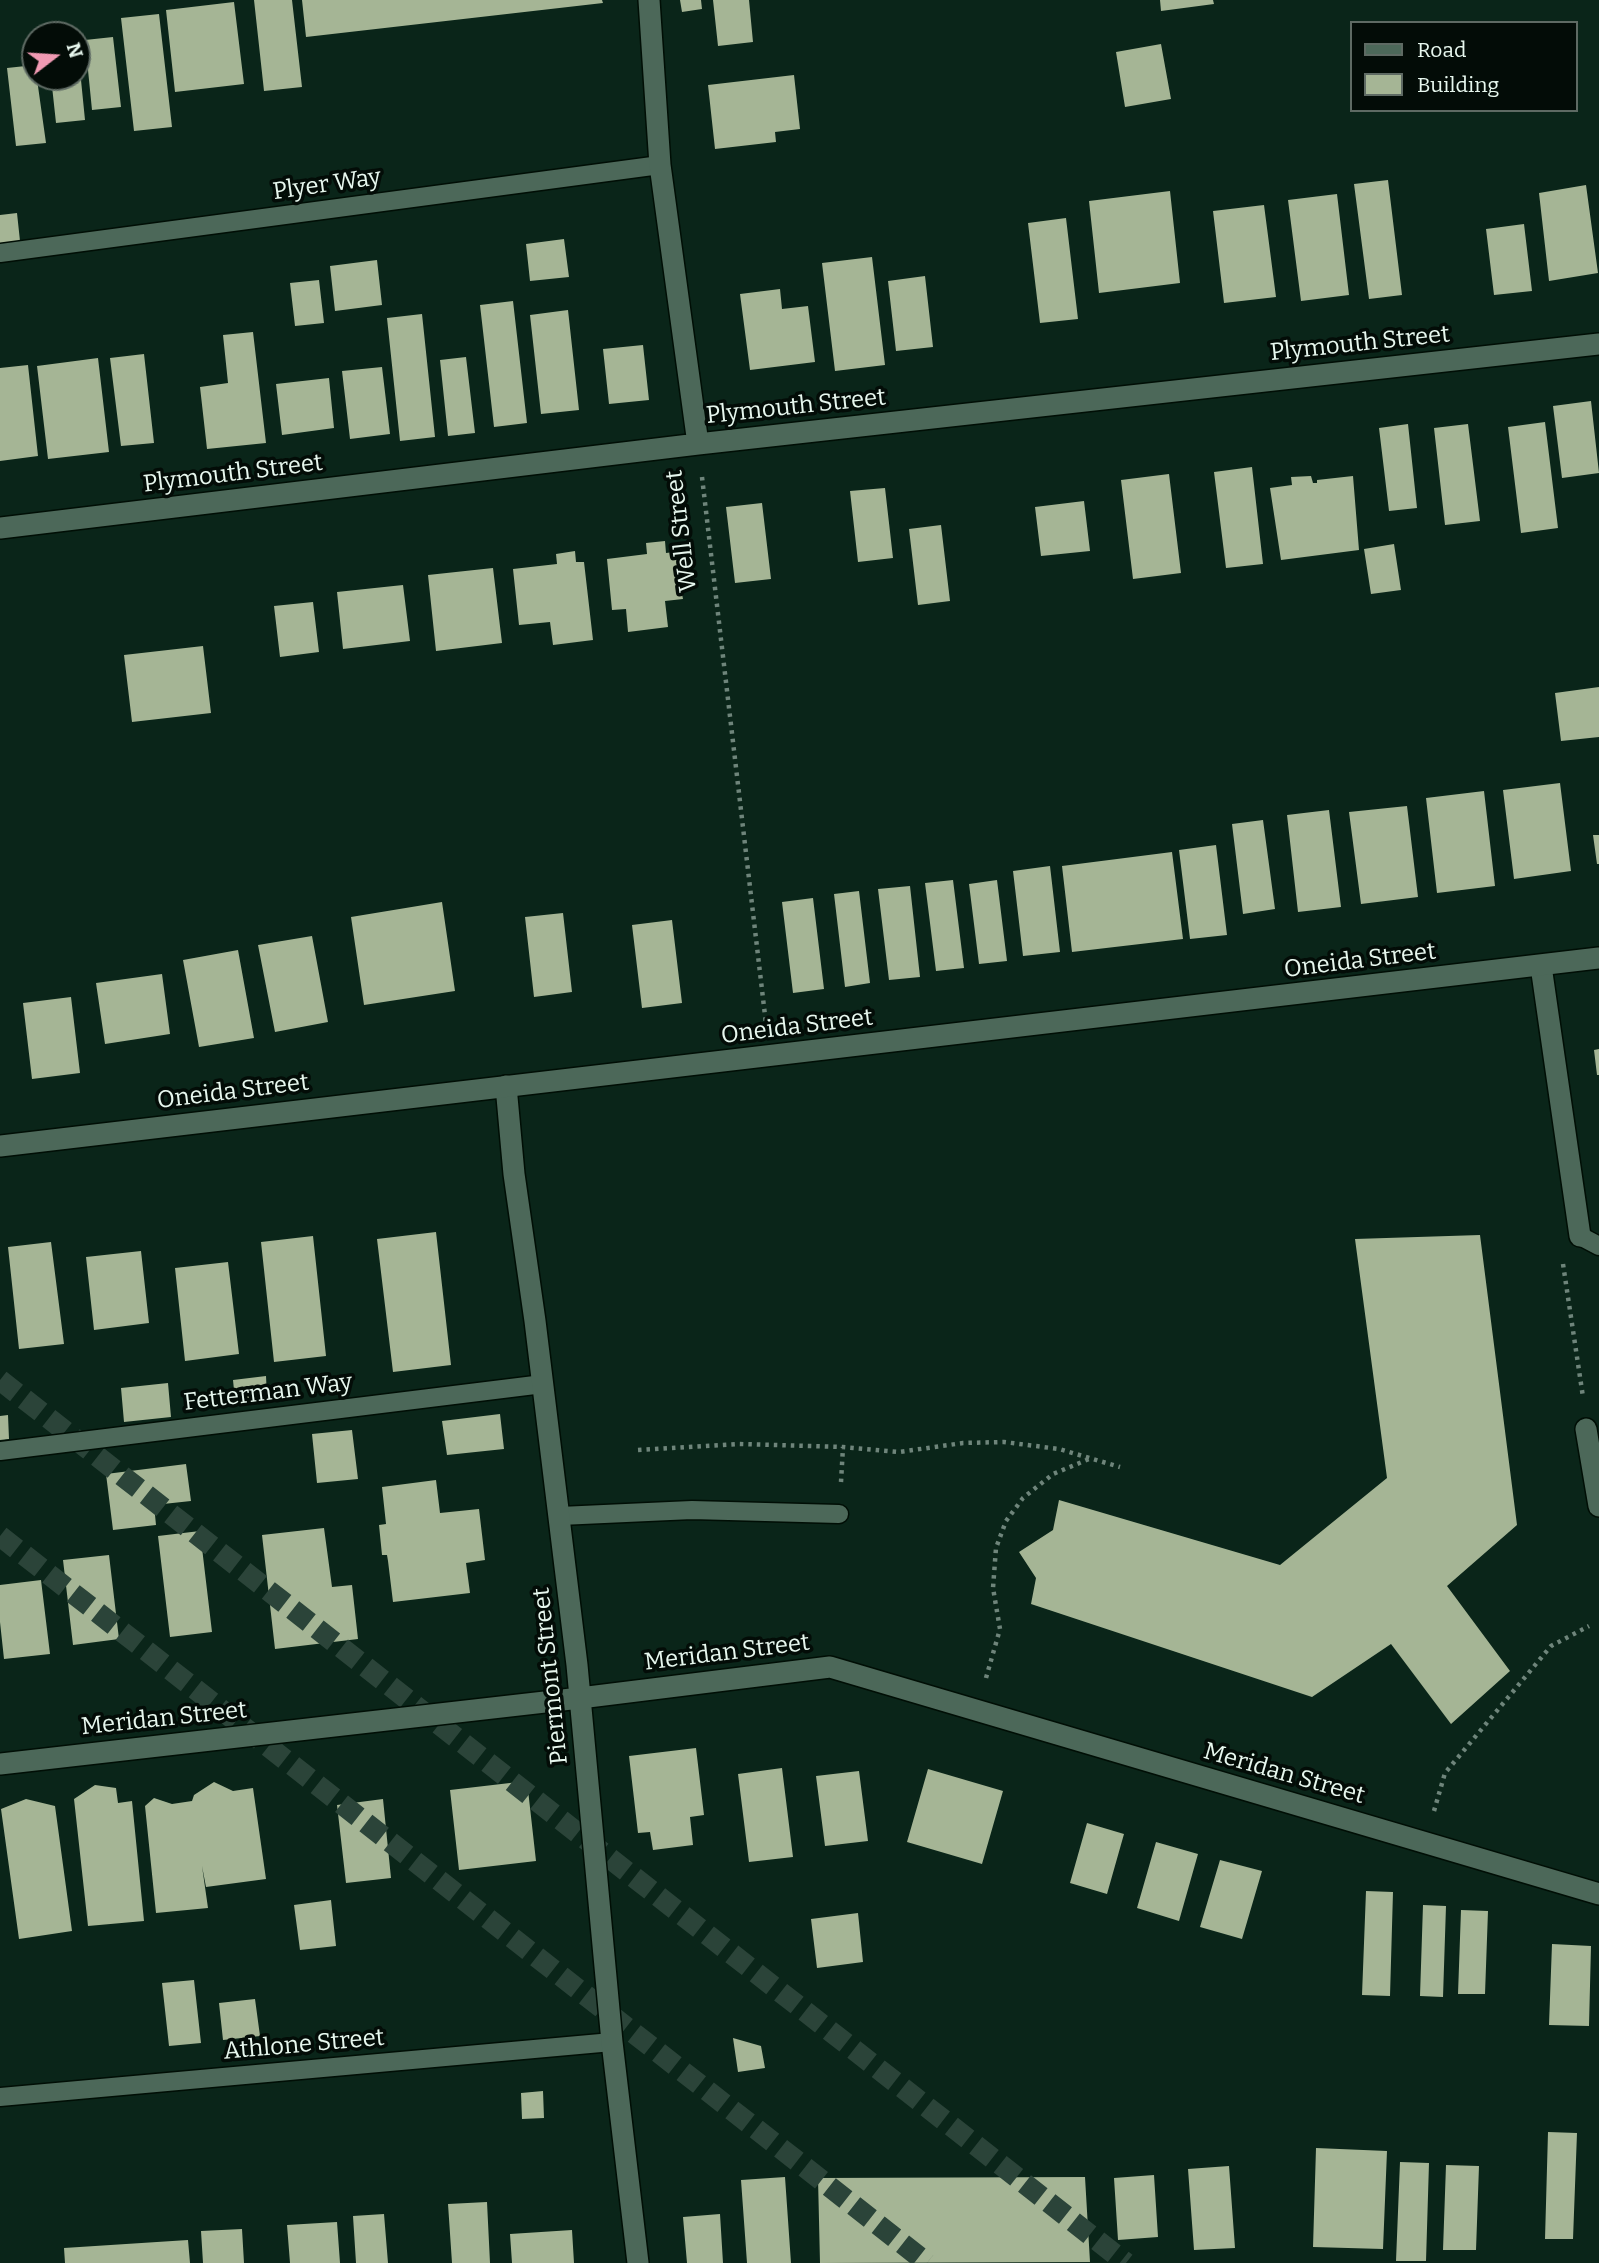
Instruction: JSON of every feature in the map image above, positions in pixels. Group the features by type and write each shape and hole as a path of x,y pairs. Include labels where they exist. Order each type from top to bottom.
{"street":[{"name":"Well Street","path":"649,0 660,165 698,444"},
{"name":"Plymouth Street","path":"0,528 698,444 1599,344"},
{"name":"Oneida Street","path":"0,1146 1599,958"},
{"path":"1541,965 1580,1236"},
{"name":"Piermont Street","path":"506,1086 514,1174 560,1516 580,1698 611,2042 638,2263"},
{"path":"1586,1429 1599,1506"},
{"name":"Meridan Street","path":"0,1763 830,1667 1599,1894"}],"lane":[{"name":"Plyer Way","path":"0,253 660,165"},
{"path":"1580,1236 1599,1246"},
{"name":"Fetterman Way","path":"0,1451 543,1384"},
{"path":"560,1516 692,1510 839,1514"},
{"name":"Athlone Street","path":"0,2097 611,2042"}],"path":[{"name":"Well Street","path":"698,444 770,1056"},
{"path":"638,1450 738,1444 899,1452 963,1443 1004,1442 1059,1449 1120,1467"},
{"path":"986,1681 1000,1629 993,1588 996,1548 1006,1521 1023,1498 1053,1474 1090,1458"},
{"path":"1434,1811 1446,1773 1551,1646 1589,1626"}],"building":[{"path":"254,0 292,0 302,87 264,91"},
{"path":"302,0 602,0 603,3 306,37"},
{"path":"680,0 701,0 702,9 682,12"},
{"path":"713,0 749,0 753,42 718,46"},
{"path":"1160,0 1213,0 1214,4 1161,11"},
{"path":"234,2 244,84 175,92 166,10"},
{"path":"159,14 172,127 134,131 121,18"},
{"path":"113,37 121,107 92,110 91,39"},
{"path":"1161,44 1171,99 1125,107 1116,52"},
{"path":"21,66 21,91 39,91 46,143 16,146 7,68"},
{"path":"794,75 800,129 775,132 776,142 715,149 708,85"},
{"path":"53,91 82,91 85,120 56,123"},
{"path":"1388,180 1402,295 1369,299 1354,184"},
{"path":"1586,185 1598,273 1549,281 1539,193"},
{"path":"1170,191 1180,283 1099,293 1089,201"},
{"path":"1337,194 1349,295 1301,301 1288,200"},
{"path":"1264,205 1276,297 1224,303 1213,211"},
{"path":"17,213 20,241 0,244 0,215"},
{"path":"1066,218 1078,319 1040,323 1028,223"},
{"path":"1524,224 1532,291 1494,295 1486,229"},
{"path":"564,239 569,277 530,281 526,244"},
{"path":"872,257 885,365 835,371 822,263"},
{"path":"377,260 382,305 335,311 330,266"},
{"path":"925,276 933,347 896,351 888,281"},
{"path":"319,280 324,323 295,326 290,283"},
{"path":"780,289 782,309 808,306 815,362 750,370 740,294"},
{"path":"513,301 527,423 494,427 480,305"},
{"path":"568,310 579,410 541,414 530,315"},
{"path":"422,314 435,437 400,441 387,318"},
{"path":"253,332 266,443 207,449 200,387 228,383 223,335"},
{"path":"643,345 649,400 609,404 603,349"},
{"path":"144,354 154,443 121,446 110,358"},
{"path":"466,357 475,433 448,436 440,360"},
{"path":"98,358 109,452 48,459 37,366"},
{"path":"28,365 38,456 0,461 0,368"},
{"path":"382,367 390,434 350,439 342,371"},
{"path":"329,378 334,428 282,435 276,384"},
{"path":"1591,401 1599,473 1562,478 1553,406"},
{"path":"1545,422 1558,528 1521,533 1508,427"},
{"path":"1408,424 1417,508 1389,511 1379,428"},
{"path":"1468,424 1480,521 1445,525 1434,428"},
{"path":"1252,467 1263,564 1226,568 1214,472"},
{"path":"1169,474 1181,573 1133,579 1121,480"},
{"path":"1311,476 1313,483 1317,483 1317,480 1353,476 1359,550 1281,560 1270,488 1292,485 1291,477"},
{"path":"885,488 893,558 858,562 850,491"},
{"path":"1084,501 1090,551 1041,556 1035,507"},
{"path":"762,503 771,579 735,583 726,507"},
{"path":"941,525 950,601 918,605 909,529"},
{"path":"665,541 666,553 674,552 675,560 683,559 686,588 681,589 683,599 665,601 668,627 628,632 626,609 612,610 607,559 647,554 646,543"},
{"path":"1394,544 1401,590 1371,594 1364,549"},
{"path":"575,551 576,562 584,562 593,640 553,645 550,622 519,625 513,569 557,564 556,554"},
{"path":"493,568 502,643 436,651 428,575"},
{"path":"403,585 410,641 343,649 337,592"},
{"path":"313,602 319,652 280,657 274,606"},
{"path":"203,646 211,713 132,722 124,655"},
{"path":"1599,687 1599,737 1561,741 1555,693"},
{"path":"1560,783 1571,871 1514,879 1503,790"},
{"path":"1484,791 1495,886 1437,893 1426,798"},
{"path":"1407,806 1418,897 1361,904 1349,812"},
{"path":"1329,810 1341,907 1298,912 1287,815"},
{"path":"1263,820 1275,909 1243,914 1232,824"},
{"path":"1593,835 1599,835 1599,864 1597,864"},
{"path":"1216,845 1227,935 1190,939 1179,850"},
{"path":"1172,852 1183,939 1072,952 1062,866"},
{"path":"1050,866 1060,952 1023,956 1013,871"},
{"path":"953,880 964,968 936,971 925,883"},
{"path":"997,880 1007,961 979,964 969,884"},
{"path":"910,886 920,977 889,980 878,889"},
{"path":"859,891 870,983 845,987 834,894"},
{"path":"813,898 824,989 793,993 782,902"},
{"path":"442,902 455,991 364,1005 351,917"},
{"path":"563,913 572,992 534,997 525,917"},
{"path":"672,920 682,1003 642,1008 632,925"},
{"path":"312,936 328,1022 275,1032 258,945"},
{"path":"238,950 254,1038 199,1047 183,960"},
{"path":"162,974 170,1034 105,1044 96,983"},
{"path":"71,997 80,1073 32,1079 23,1003"},
{"path":"1599,1049 1599,1075 1597,1075 1594,1050"},
{"path":"436,1232 451,1365 393,1372 377,1239"},
{"path":"1480,1235 1517,1525 1447,1586 1510,1671 1451,1724 1391,1644 1312,1697 1031,1604 1036,1578 1019,1552 1053,1530 1059,1500 1280,1565 1387,1478 1355,1239"},
{"path":"313,1236 326,1356 274,1362 261,1242"},
{"path":"51,1242 64,1344 19,1349 8,1247"},
{"path":"141,1251 149,1323 94,1330 86,1257"},
{"path":"228,1262 239,1354 185,1361 175,1268"},
{"path":"266,1376 267,1397 235,1400 233,1380"},
{"path":"168,1383 171,1417 124,1422 121,1388"},
{"path":"500,1414 504,1449 447,1455 442,1421"},
{"path":"8,1415 9,1439 0,1440 0,1416"},
{"path":"352,1430 358,1479 317,1483 312,1434"},
{"path":"186,1464 191,1501 154,1505 156,1525 113,1530 106,1474"},
{"path":"436,1480 440,1513 479,1509 485,1560 466,1563 470,1593 393,1602 387,1555 382,1555 379,1525 386,1524 382,1487"},
{"path":"324,1528 332,1587 352,1585 358,1639 275,1649 262,1535"},
{"path":"200,1531 212,1632 170,1637 158,1536"},
{"path":"109,1555 119,1639 73,1645 63,1560"},
{"path":"41,1580 50,1654 4,1659 0,1585"},
{"path":"696,1748 704,1815 690,1817 693,1845 653,1850 650,1832 638,1833 629,1756"},
{"path":"782,1768 793,1857 749,1862 738,1774"},
{"path":"928,1769 1003,1791 982,1864 907,1842"},
{"path":"859,1771 868,1841 825,1846 816,1776"},
{"path":"527,1781 536,1861 459,1870 450,1790"},
{"path":"214,1782 233,1791 253,1788 266,1879 206,1887 202,1866 208,1908 156,1913 145,1806 154,1798 172,1804 192,1801 194,1795"},
{"path":"95,1785 116,1788 118,1803 132,1801 144,1921 88,1926 74,1799"},
{"path":"26,1799 55,1806 72,1931 19,1939 1,1809"},
{"path":"383,1799 391,1878 346,1883 337,1805"},
{"path":"1087,1823 1124,1834 1107,1894 1070,1883"},
{"path":"1156,1842 1198,1854 1179,1921 1137,1908"},
{"path":"1220,1860 1262,1871 1242,1939 1200,1927"},
{"path":"1366,1891 1393,1892 1390,1996 1362,1995"},
{"path":"331,1900 336,1946 300,1950 294,1905"},
{"path":"1423,1905 1446,1906 1443,1997 1420,1996"},
{"path":"1461,1910 1488,1911 1485,1994 1458,1994"},
{"path":"858,1913 863,1962 817,1968 811,1919"},
{"path":"1552,1944 1591,1946 1589,2026 1549,2025"},
{"path":"194,1980 201,2043 169,2046 162,1983"},
{"path":"255,1999 260,2036 223,2040 219,2003"},
{"path":"733,2038 761,2046 765,2068 738,2072"},
{"path":"543,2091 544,2118 522,2119 521,2093"},
{"path":"1548,2132 1577,2133 1573,2239 1545,2239"},
{"path":"1316,2148 1387,2151 1383,2249 1313,2247"},
{"path":"1400,2162 1429,2163 1426,2261 1396,2261"},
{"path":"1446,2165 1479,2166 1476,2250 1443,2250"},
{"path":"1229,2166 1235,2248 1194,2250 1188,2169"},
{"path":"1154,2175 1158,2237 1118,2240 1114,2178"},
{"path":"785,2177 791,2263 747,2263 741,2180"},
{"path":"1085,2177 1090,2262 820,2263 818,2178"},
{"path":"487,2202 490,2263 452,2263 448,2204"},
{"path":"384,2214 388,2263 356,2263 353,2216"},
{"path":"720,2214 723,2263 687,2263 683,2217"},
{"path":"337,2222 340,2263 290,2263 287,2225"},
{"path":"242,2229 244,2263 203,2263 201,2231"},
{"path":"572,2230 574,2263 512,2263 510,2234"},
{"path":"188,2240 190,2263 65,2263 64,2248"}],"tunnel":[{"path":"0,1380 1126,2263"},
{"path":"0,1536 927,2263"}]}
